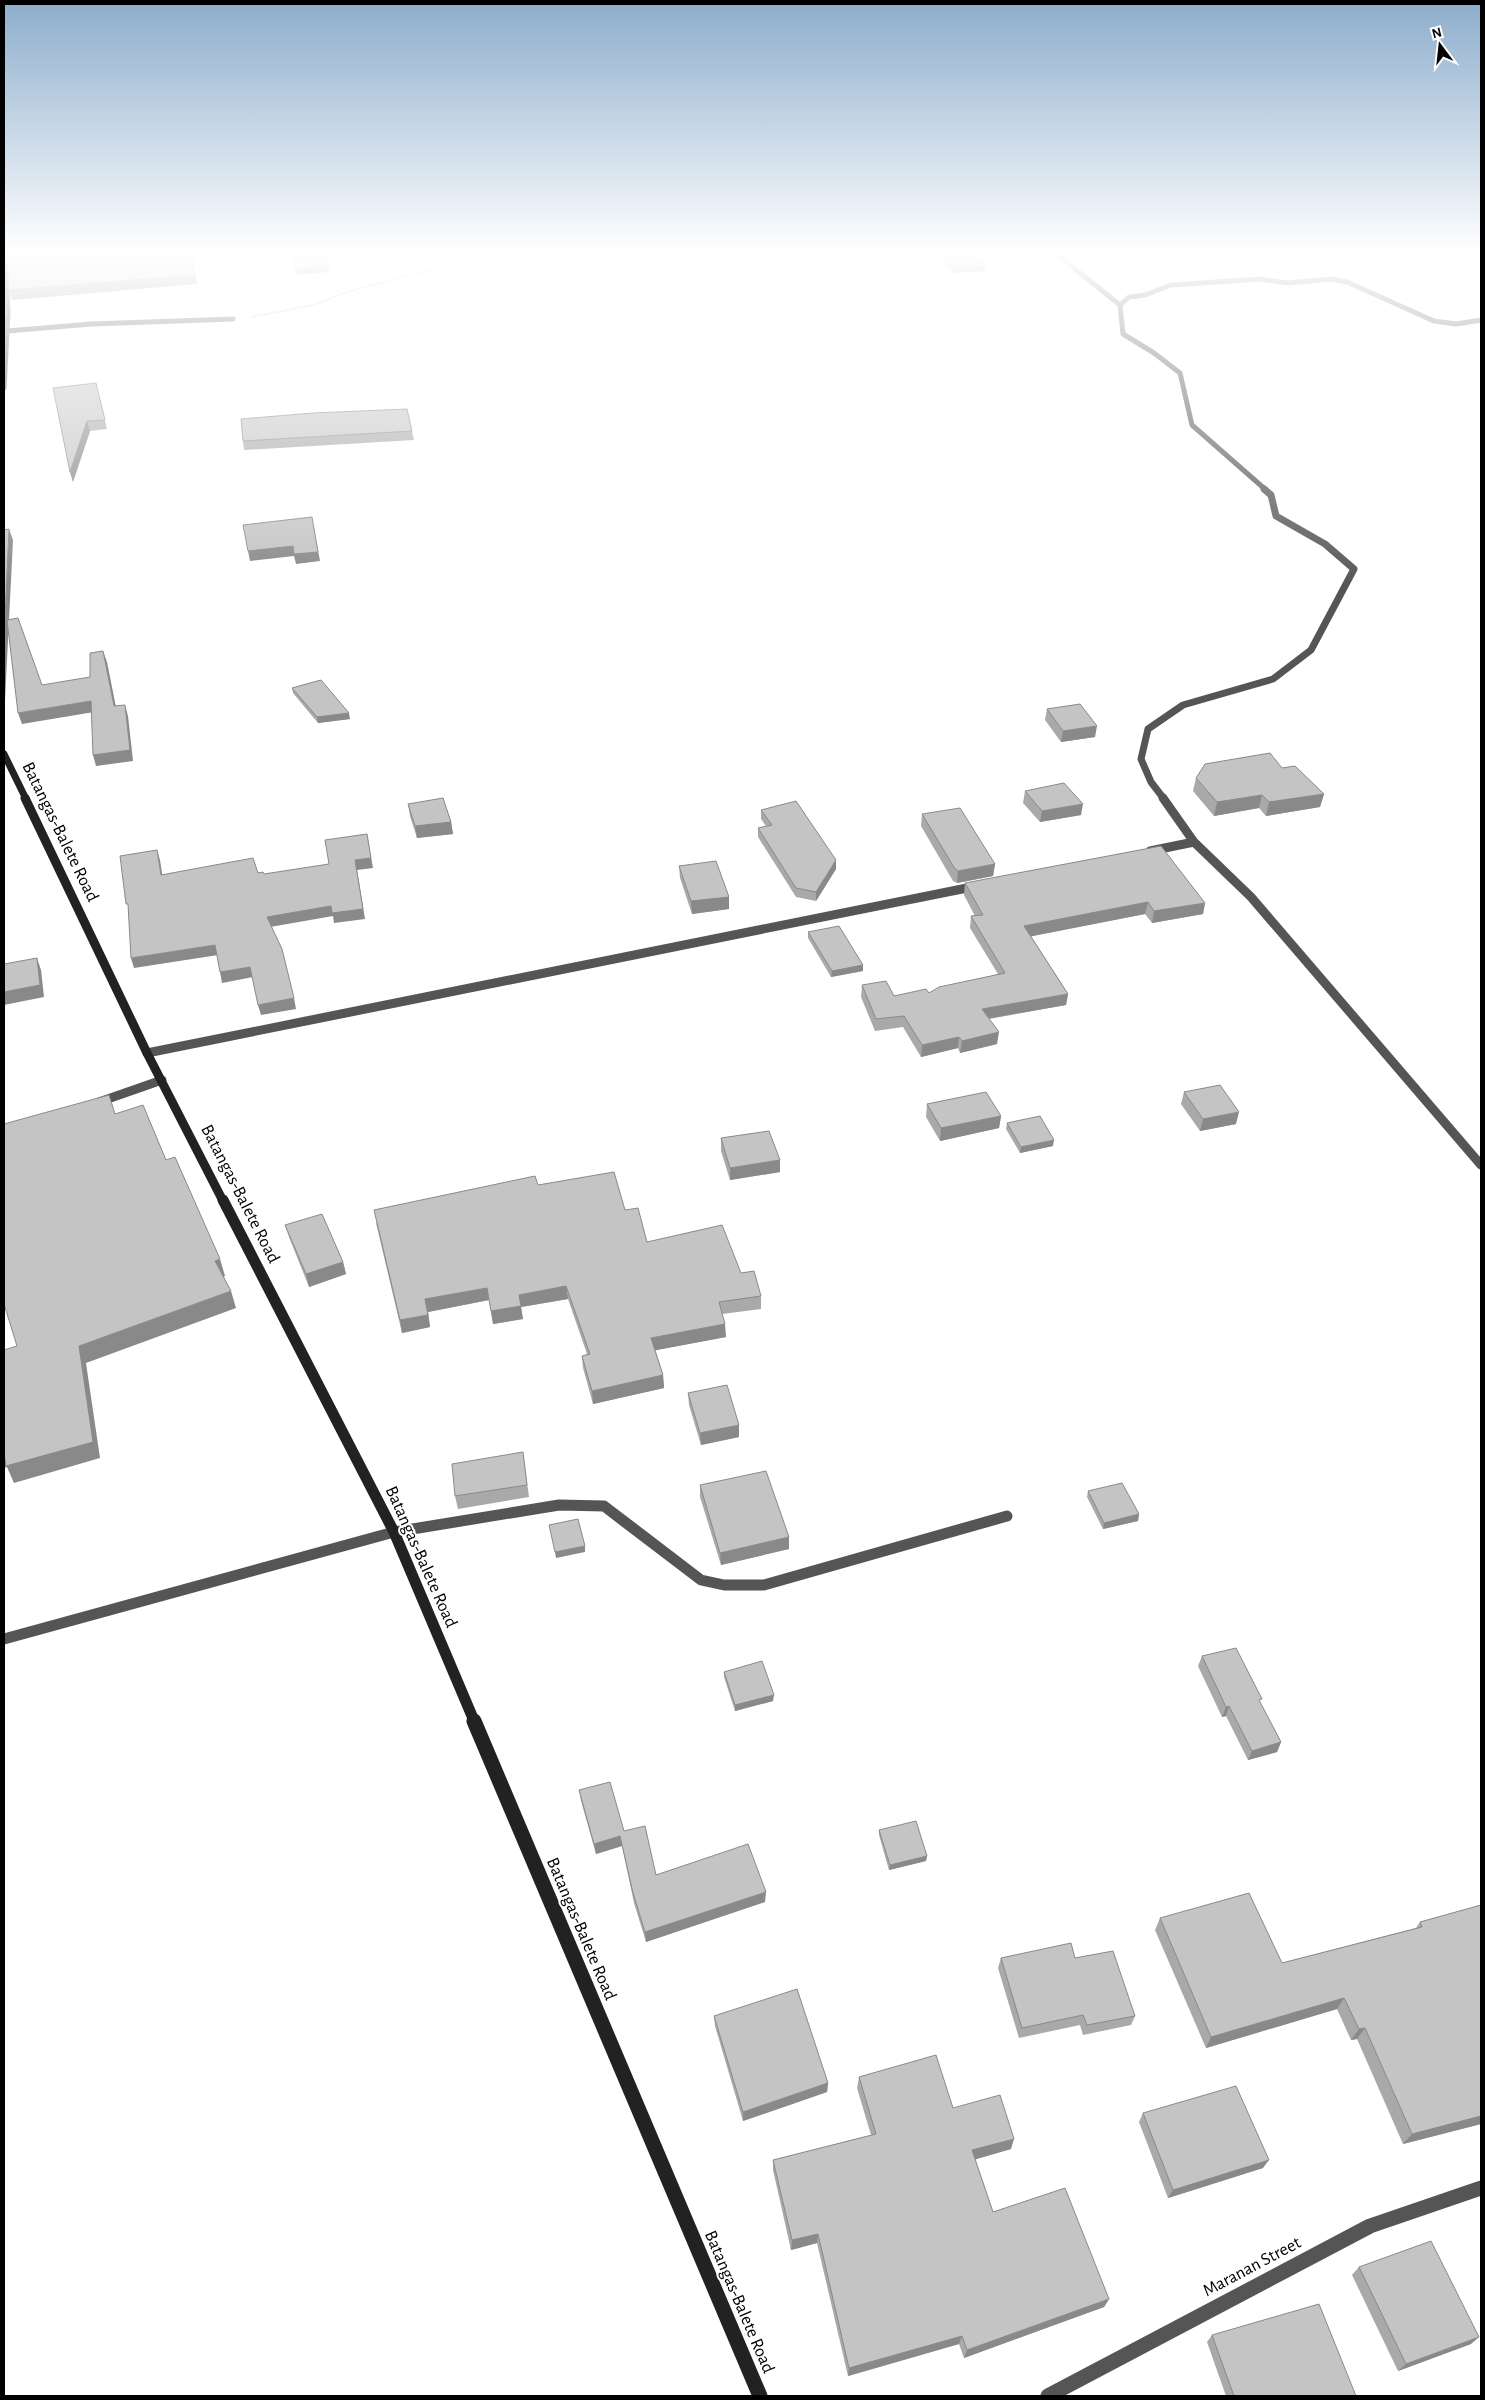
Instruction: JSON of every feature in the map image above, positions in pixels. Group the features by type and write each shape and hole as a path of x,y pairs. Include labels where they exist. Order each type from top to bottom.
{"main road":[{"name":"Batangas-Balete Road","path":"4,754 147,1054 394,1532 760,2396"}],"street":[{"path":"4,388 5,364"},
{"path":"1168,364 1180,373 1192,425 1270,495 1276,516 1325,544 1354,569 1311,650 1273,679 1183,705 1148,728 1141,759 1151,782 1194,842 1251,897 1481,1165"},
{"path":"1145,852 1194,842"},
{"path":"147,1054 988,884"},
{"path":"87,1106 162,1080"},
{"path":"4,1639 394,1532 559,1505 604,1506 701,1580 724,1586 764,1585 1007,1516"},
{"name":"Maranan Street","path":"1048,2396 1370,2226 1481,2188"}],"building":[{"path":"96,383 105,420 87,421 70,472 53,388"},
{"path":"407,409 412,431 243,441 241,419 313,413"},
{"path":"312,517 318,552 294,554 293,546 248,551 243,525"},
{"path":"9,529 4,641 4,530"},
{"path":"18,618 42,685 90,677 90,653 103,651 114,706 125,705 130,750 93,755 91,701 18,713 7,620"},
{"path":"321,680 349,713 317,717 292,688"},
{"path":"1080,704 1097,726 1063,731 1047,709"},
{"path":"1270,753 1282,768 1295,766 1324,794 1269,802 1262,795 1217,802 1196,778 1205,764"},
{"path":"1064,783 1083,804 1042,811 1025,791"},
{"path":"443,798 451,822 415,826 408,804"},
{"path":"796,801 836,860 816,892 796,888 758,828 772,825 761,810"},
{"path":"960,808 995,864 958,871 955,869 922,814"},
{"path":"367,834 371,858 355,860 363,909 332,913 331,906 267,917 282,949 294,998 258,1005 250,967 220,972 215,945 131,958 128,904 126,904 120,856 157,850 161,875 253,858 258,873 263,872 264,874 329,864 325,840"},
{"path":"1161,846 1205,903 1154,911 1148,902 1024,926 1068,994 982,1009 999,1032 962,1041 959,1037 922,1045 904,1016 876,1019 862,985 886,981 894,996 926,989 929,993 939,987 1005,973 971,916 983,915 965,883"},
{"path":"716,861 729,897 691,901 679,866"},
{"path":"839,926 863,965 832,971 808,932"},
{"path":"37,958 40,985 4,992 4,964"},
{"path":"1220,1085 1239,1112 1203,1119 1184,1092"},
{"path":"986,1092 1001,1116 941,1128 927,1104"},
{"path":"109,1095 115,1114 143,1105 166,1160 175,1157 220,1259 215,1261 231,1291 79,1346 93,1442 6,1466 4,1453 4,1350 17,1346 4,1304 4,1124"},
{"path":"1040,1116 1054,1140 1021,1147 1007,1123"},
{"path":"769,1131 780,1160 730,1168 721,1138"},
{"path":"614,1172 625,1210 638,1208 647,1242 722,1225 741,1273 754,1271 761,1296 719,1302 725,1324 651,1338 663,1375 592,1391 582,1356 590,1354 566,1286 519,1295 521,1306 491,1311 487,1288 425,1299 428,1315 400,1320 374,1210 535,1176 538,1185"},
{"path":"322,1214 343,1262 306,1274 285,1225"},
{"path":"727,1385 739,1425 700,1433 688,1393"},
{"path":"523,1452 527,1485 455,1496 452,1464"},
{"path":"766,1471 789,1537 720,1553 700,1485"},
{"path":"1122,1483 1139,1514 1104,1523 1088,1491"},
{"path":"578,1519 585,1546 555,1552 549,1525"},
{"path":"1236,1648 1262,1699 1259,1700 1281,1742 1252,1751 1229,1706 1226,1707 1202,1656"},
{"path":"762,1661 774,1695 735,1705 724,1672"},
{"path":"610,1782 624,1831 645,1826 656,1875 748,1844 766,1892 645,1932 633,1893 620,1836 594,1844 579,1790"},
{"path":"916,1821 927,1856 890,1865 879,1830"},
{"path":"1249,1893 1282,1963 1422,1927 1420,1922 1481,1905 1481,2116 1412,2134 1365,2028 1359,2029 1344,1998 1211,2037 1160,1918"},
{"path":"1071,1943 1075,1958 1113,1951 1135,2016 1087,2025 1083,2015 1022,2028 1001,1958"},
{"path":"797,1989 828,2083 743,2112 714,2016"},
{"path":"936,2055 953,2108 1000,2095 1014,2139 972,2150 993,2212 1065,2188 1109,2299 967,2350 962,2336 849,2368 818,2234 792,2240 773,2160 876,2134 859,2077"},
{"path":"1236,2086 1269,2160 1173,2190 1143,2113"},
{"path":"1431,2241 1479,2337 1406,2364 1359,2267"},
{"path":"1319,2304 1356,2396 1234,2396 1212,2335"}]}
